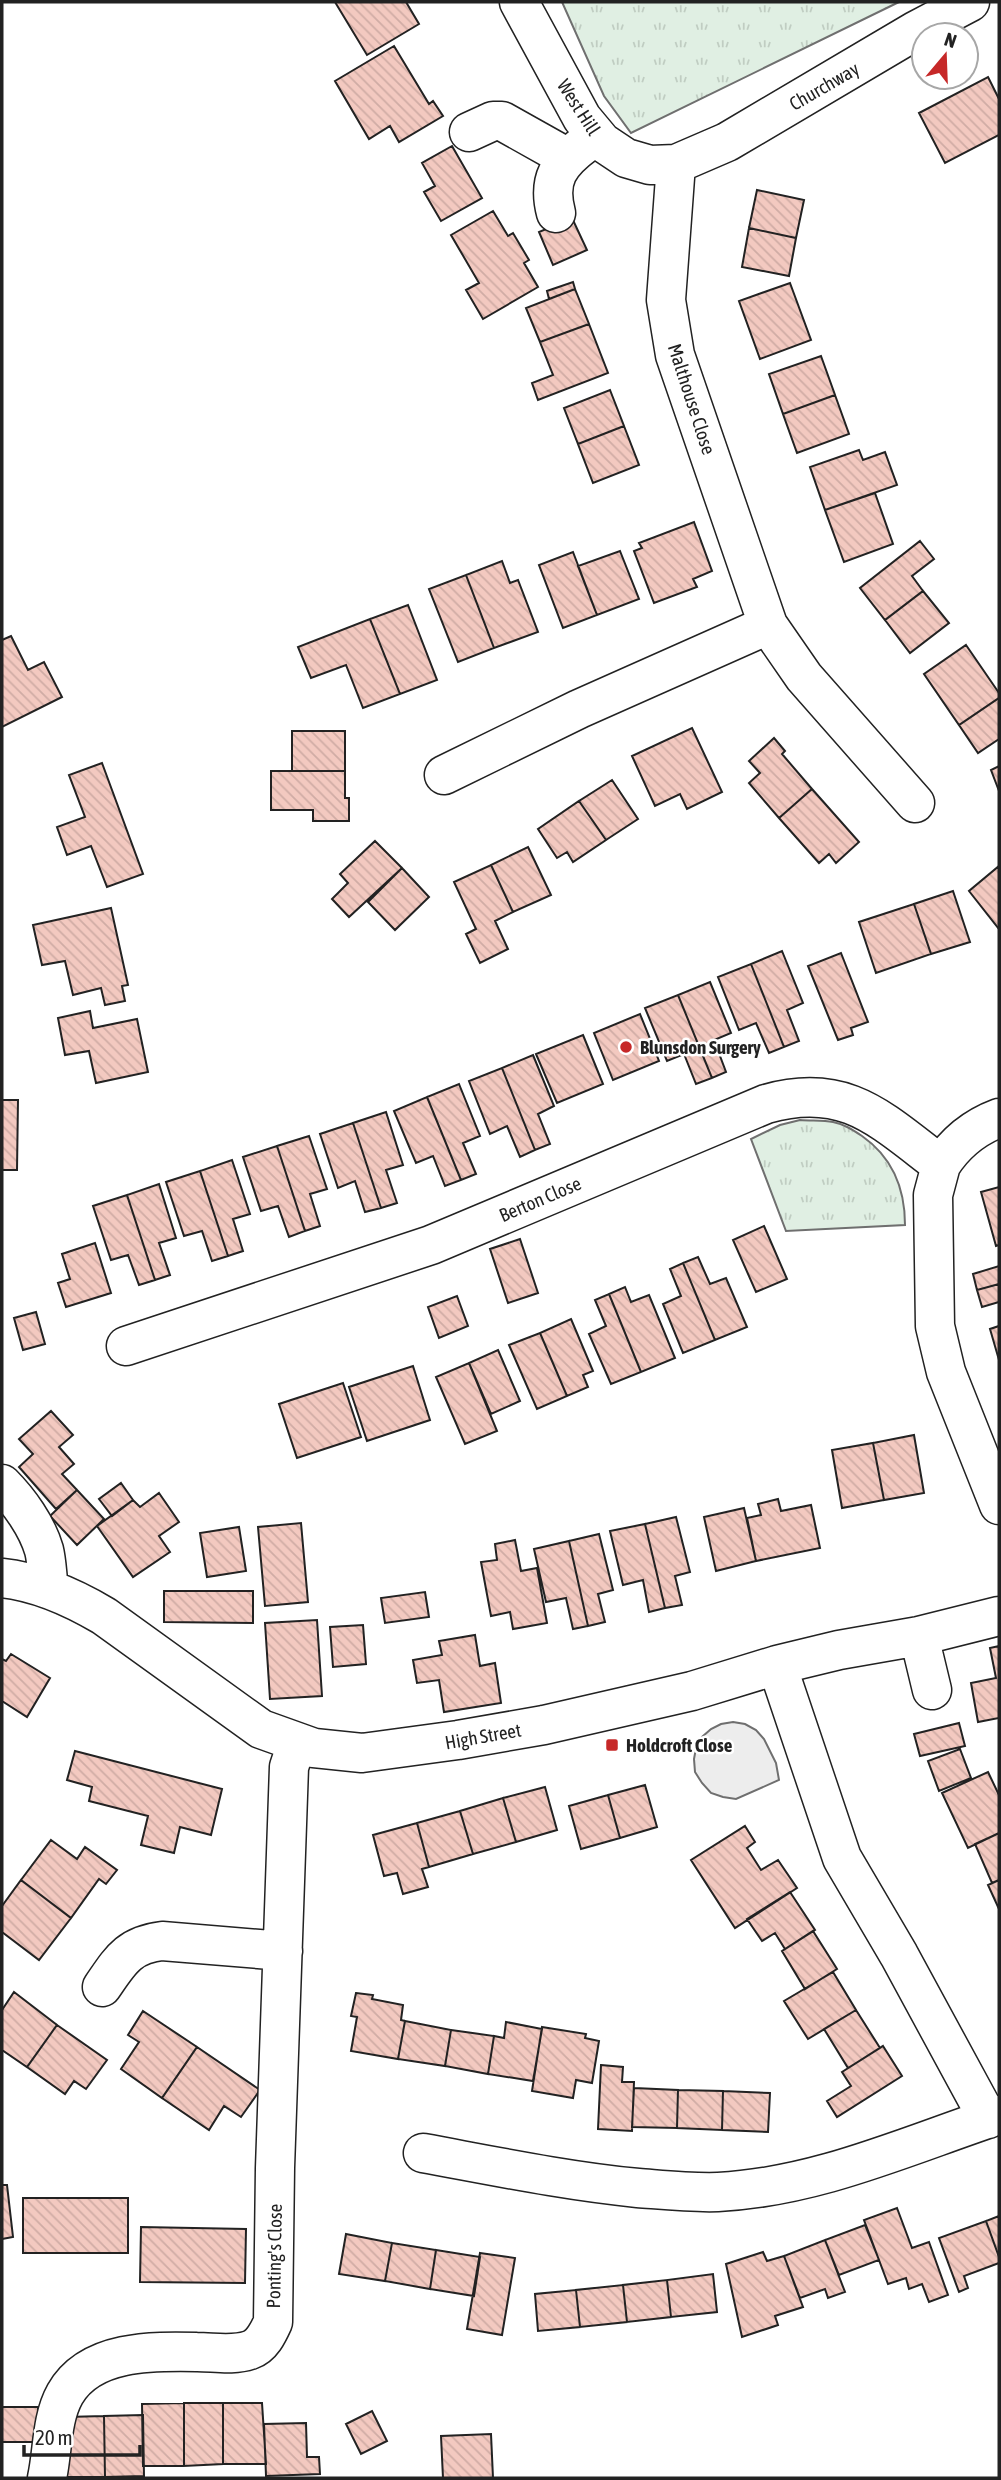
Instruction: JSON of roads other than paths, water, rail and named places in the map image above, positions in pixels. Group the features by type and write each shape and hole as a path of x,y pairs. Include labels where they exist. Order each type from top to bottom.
{"street":[{"name":"West Hill","path":"519,2 582,118 582,147 650,165 676,164"},
{"name":"Churchway","path":"676,164 727,142 915,31 970,2"},
{"path":"469,132 493,121 502,121 582,147 556,173 552,197 556,213"},
{"name":"Malthouse Close","path":"676,164 666,300 675,355 768,625 804,677 915,803"},
{"path":"444,775 579,709 768,625"},
{"name":"Berton Close","path":"126,1346 431,1245 766,1104 787,1098 822,1097 856,1106 869,1112 941,1165"},
{"path":"999,1118 968,1134 950,1151 941,1165 933,1195 936,1326 946,1372 999,1505"},
{"path":"2,1484 26,1514 38,1535 44,1551 49,1588"},
{"name":"High Street","path":"2,1578 49,1588 77,1600 104,1616 261,1730 314,1748 362,1753 458,1740 623,1708 692,1691 777,1665 839,1650 919,1636 999,1616"},
{"path":"919,1636 933,1690"},
{"path":"423,2153 603,2185 717,2192 754,2189 807,2179 865,2164 994,2117 842,1858 777,1665"},
{"name":"Ponting's Close","path":"47,2478 55,2426 63,2398 71,2385 115,2341 153,2352 233,2353 252,2350 265,2339 273,2322 275,2168 289,1766 297,1743"},
{"path":"102,1987 123,1957 144,1943 162,1941 283,1951"}],"place":[{"name":"Blunsdon Surgery","path":"626,1047"},
{"name":"Holdcroft Close","path":"612,1745"}]}
